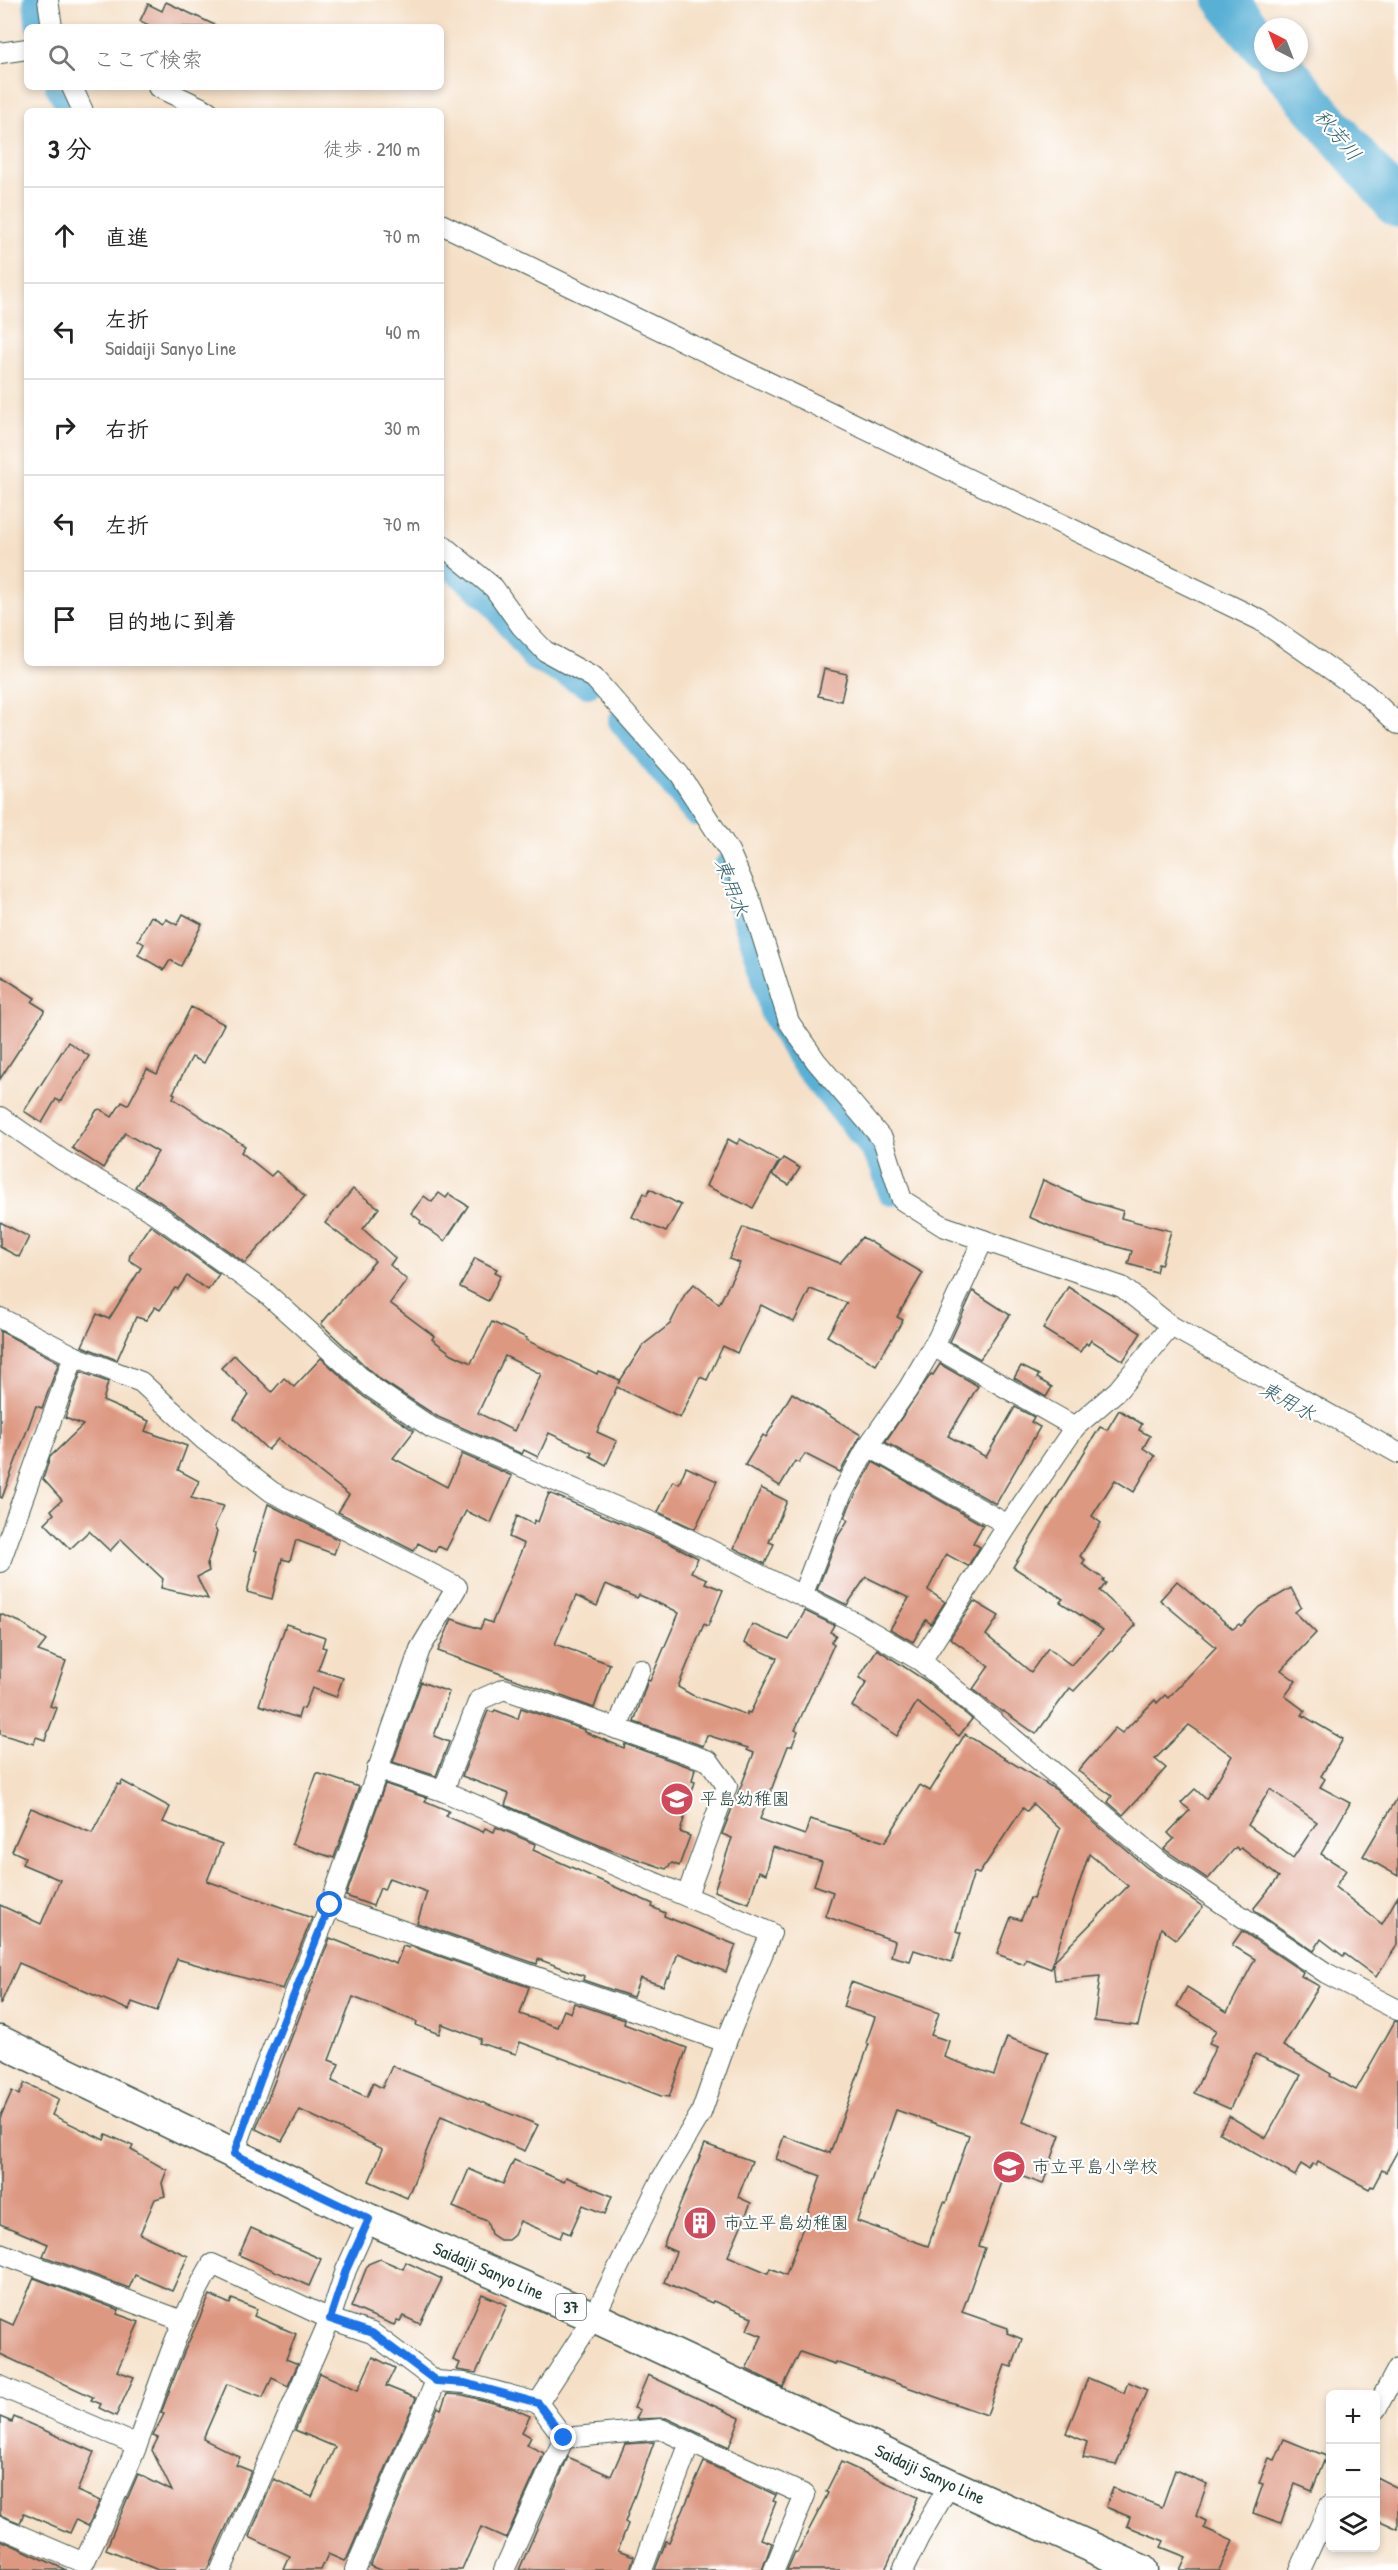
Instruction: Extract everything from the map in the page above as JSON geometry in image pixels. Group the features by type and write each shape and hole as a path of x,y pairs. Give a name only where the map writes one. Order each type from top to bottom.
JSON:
{"main road":[{"name":"Saidaiji Sanyo Line","path":"0,2041 369,2219 594,2317 950,2484 1142,2570"}],"street":[{"path":"48,0 52,24"},
{"path":"0,52 24,49"},
{"path":"73,90 82,108"},
{"path":"164,90 202,108"},
{"path":"444,225 1260,620 1366,694 1398,724"},
{"path":"444,546 494,588 521,626 545,651 594,678 679,774 729,851 752,903 789,1022 816,1060 883,1140 902,1200 943,1226 1122,1287 1171,1326 1398,1453"},
{"path":"0,1117 62,1160 153,1212 266,1293 371,1387 432,1428 672,1531 802,1596 921,1661 1159,1861 1326,1973 1398,2010"},
{"path":"802,1596 840,1497 868,1446 908,1389 933,1346 983,1240"},
{"path":"0,1318 74,1356 141,1382 203,1439 272,1492 457,1587 420,1649 330,1905 264,2070 234,2154"},
{"path":"921,1661 1008,1525 1075,1427 1118,1390 1171,1326"},
{"path":"933,1346 1075,1427"},
{"path":"0,1562 74,1356"},
{"path":"868,1446 1008,1525"},
{"path":"617,1729 640,1669"},
{"path":"443,1791 479,1700 504,1689 710,1761 727,1786 687,1895"},
{"path":"377,1769 443,1791 771,1933 726,2042 700,2113 661,2180 594,2317 538,2403"},
{"path":"330,1905 726,2042"},
{"path":"220,2570 330,2319 346,2270 369,2219"},
{"path":"0,2253 183,2321"},
{"path":"0,2527 84,2564 137,2445 194,2294 212,2264 330,2319 372,2333 436,2381 465,2383 538,2403 564,2438"},
{"path":"1380,2402 1398,2368"},
{"path":"355,2570 436,2381"},
{"path":"0,2386 137,2445"},
{"path":"564,2438 661,2428 806,2495 774,2570"},
{"path":"504,2570 564,2438"},
{"path":"642,2570 690,2442"},
{"path":"903,2570 950,2484"},
{"path":"1300,2570 1326,2514"}],"building":[{"path":"166,2 213,24 146,24 140,21 148,4 162,11"},
{"path":"824,669 847,674 841,701 818,696"},
{"path":"183,914 202,924 181,966 170,960 164,970 138,955 144,944 138,940 151,916 163,923 166,919 177,925"},
{"path":"0,975 35,998 32,1002 45,1010 0,1079"},
{"path":"191,1007 224,1024 204,1063 192,1057 173,1093 175,1094 173,1098 245,1146 241,1152 271,1176 276,1171 305,1196 245,1263 160,1202 135,1187 158,1152 125,1133 103,1168 72,1148 97,1110 100,1109 112,1117 122,1102 128,1105 147,1069 157,1074"},
{"path":"68,1042 89,1056 60,1102 56,1099 42,1123 24,1111"},
{"path":"728,1139 737,1144 740,1139 779,1161 753,1208 706,1186"},
{"path":"783,1158 800,1168 789,1185 772,1175"},
{"path":"1043,1180 1086,1200 1123,1211 1121,1218 1171,1231 1161,1265 1158,1264 1156,1272 1128,1264 1132,1251 1064,1232 1029,1217"},
{"path":"353,1189 379,1208 363,1229 395,1258 390,1265 407,1280 390,1303 434,1336 432,1339 452,1354 471,1363 492,1322 597,1374 598,1371 620,1380 618,1384 643,1345 670,1324 685,1294 694,1284 719,1304 740,1263 729,1259 743,1227 840,1263 862,1237 923,1273 897,1317 903,1320 876,1365 827,1336 847,1303 810,1289 794,1322 761,1305 737,1353 723,1346 707,1380 700,1377 680,1418 617,1387 597,1432 617,1441 606,1465 590,1456 592,1453 549,1433 538,1457 524,1450 522,1454 438,1417 378,1378 321,1324 375,1261 325,1223","holes":["505,1356 541,1374 514,1431 478,1413"]},
{"path":"650,1189 681,1205 666,1232 632,1217 644,1193 647,1195"},
{"path":"439,1193 446,1198 449,1194 468,1206 445,1241 420,1223 421,1221 411,1213 424,1196 432,1202"},
{"path":"0,1222 29,1237 19,1257 0,1247"},
{"path":"150,1225 219,1274 208,1290 187,1276 178,1289 175,1288 160,1310 155,1307 146,1320 136,1317 117,1360 82,1346 97,1314 109,1319 141,1268 129,1260 130,1255"},
{"path":"475,1258 497,1269 495,1272 501,1275 488,1301 460,1287"},
{"path":"1068,1287 1141,1333 1123,1361 1091,1340 1080,1352 1043,1329"},
{"path":"973,1291 1010,1315 980,1359 950,1342"},
{"path":"0,1331 59,1362 42,1408 36,1406 2,1498 0,1497"},
{"path":"234,1355 272,1392 284,1378 294,1387 321,1358 364,1397 414,1431 393,1458 447,1487 462,1454 512,1476 491,1523 466,1511 446,1550 438,1546 435,1552 418,1543 414,1551 338,1512 349,1495 278,1439 268,1450 234,1418 249,1395 221,1368"},
{"path":"940,1364 978,1386 948,1436 986,1457 1015,1407 1034,1417 1031,1422 1040,1427 996,1504 885,1442"},
{"path":"1021,1366 1039,1375 1037,1378 1052,1387 1046,1397 1014,1378"},
{"path":"81,1372 108,1382 103,1401 149,1421 145,1431 187,1446 178,1470 199,1481 191,1498 224,1506 214,1527 217,1532 207,1564 209,1571 197,1577 208,1599 161,1588 163,1579 121,1539 110,1551 89,1531 70,1549 45,1523 54,1514 51,1510 62,1500 43,1479 50,1457 83,1425 65,1418"},
{"path":"792,1393 861,1435 840,1472 805,1454 799,1463 795,1461 780,1486 745,1465 763,1435 766,1437"},
{"path":"1119,1410 1142,1424 1139,1430 1150,1436 1143,1448 1155,1456 1134,1492 1115,1480 1092,1516 1101,1523 1080,1556 1085,1560 1082,1564 1104,1579 1106,1583 1100,1591 1136,1625 1074,1691 1070,1688 1036,1734 1002,1712 973,1689 989,1666 950,1638 974,1601 999,1616 986,1635 1031,1672 1048,1648 1071,1665 1103,1630 1060,1602 1063,1599 1013,1567 1100,1427 1107,1430"},
{"path":"873,1462 983,1525 973,1543 980,1547 968,1566 946,1554 928,1590 945,1602 931,1624 926,1620 913,1642 890,1629 909,1598 866,1577 847,1605 817,1590 838,1536 848,1520 845,1518 849,1507"},
{"path":"686,1467 717,1481 695,1529 658,1512 673,1481 679,1484"},
{"path":"761,1488 787,1501 769,1542 774,1544 765,1564 734,1548"},
{"path":"549,1493 667,1542 698,1558 691,1572 707,1579 705,1583 723,1590 708,1626 704,1624 678,1687 692,1695 747,1715 777,1658 744,1643 752,1624 789,1640 805,1611 834,1625 830,1632 836,1635 831,1642 834,1644 795,1730 798,1731 792,1746 788,1746 760,1819 805,1835 810,1819 885,1842 920,1785 930,1791 965,1734 1055,1789 1146,1867 1203,1907 1176,1939 1161,1928 1138,2026 1094,2021 1100,1976 1055,1980 1053,1963 1051,1969 1026,1959 1024,1964 997,1954 1011,1917 1021,1920 1030,1898 1033,1899 1060,1829 1033,1804 1027,1811 1023,1808 979,1874 974,1872 956,1931 961,1933 952,1962 914,1950 910,1961 891,1956 895,1941 825,1916 833,1892 814,1885 822,1862 773,1847 766,1874 759,1871 749,1903 714,1891 732,1838 722,1834 754,1753 747,1750 748,1748 707,1735 703,1746 634,1722 648,1680 650,1681 679,1613 674,1610 639,1595 637,1598 606,1584 597,1606 576,1596 555,1644 610,1664 594,1708 438,1651 452,1619 480,1629 484,1620 492,1623 524,1544 509,1537 517,1516 533,1524 535,1520 538,1522","holes":["1089,1854 1128,1886 1053,1962"]},
{"path":"268,1504 339,1540 334,1554 296,1540 290,1561 282,1559 272,1599 247,1592 257,1551 254,1550"},
{"path":"1177,1581 1233,1629 1239,1624 1241,1626 1259,1607 1291,1588 1301,1607 1295,1612 1316,1633 1281,1670 1296,1681 1285,1696 1305,1711 1302,1715 1343,1739 1321,1776 1325,1779 1320,1787 1350,1803 1321,1854 1346,1870 1335,1887 1382,1924 1398,1896 1398,1944 1376,1977 1321,1939 1314,1951 1255,1911 1254,1908 1279,1877 1241,1848 1239,1850 1236,1847 1208,1879 1164,1849 1174,1839 1168,1833 1190,1810 1181,1803 1195,1789 1206,1799 1232,1756 1205,1736 1189,1725 1155,1759 1166,1768 1123,1815 1108,1802 1112,1796 1078,1771 1115,1728 1122,1733 1155,1700 1157,1703 1165,1695 1168,1698 1216,1647 1160,1600","holes":["1270,1789 1317,1822 1293,1858 1248,1825"]},
{"path":"0,1614 20,1622 46,1641 38,1651 66,1661 50,1706 57,1708 45,1740 36,1737 34,1744 0,1734"},
{"path":"286,1624 325,1637 322,1647 326,1648 318,1670 343,1678 336,1697 312,1688 298,1718 259,1705"},
{"path":"877,1649 926,1681 972,1719 959,1736 917,1702 897,1736 852,1706 867,1682 859,1678"},
{"path":"421,1682 449,1692 434,1736 449,1742 436,1776 393,1762"},
{"path":"521,1708 585,1730 585,1732 624,1748 625,1744 695,1769 692,1781 695,1782 680,1832 690,1836 679,1866 672,1863 666,1869 608,1849 505,1805 509,1794 462,1776 488,1711 494,1712 495,1710 518,1719"},
{"path":"317,1773 359,1787 334,1858 292,1844"},
{"path":"122,1781 170,1807 163,1822 222,1844 207,1881 312,1918 283,1989 177,1959 157,2011 132,2002 129,2010 19,1963 0,2005 0,1905 41,1924 60,1880 22,1864 25,1857 12,1851 31,1808 92,1833 118,1784 120,1785"},
{"path":"385,1784 427,1798 425,1801 449,1811 446,1816 483,1832 485,1828 494,1832 496,1827 535,1844 533,1850 653,1904 652,1907 665,1913 664,1916 736,1945 726,1972 678,1953 669,1978 667,1977 663,1986 640,1978 633,1997 583,1980 584,1976 538,1959 537,1964 417,1923 427,1892 389,1878 384,1890 380,1888 373,1906 346,1896"},
{"path":"1398,1797 1398,1876 1363,1856"},
{"path":"1242,1931 1303,1972 1301,1976 1319,1986 1283,2046 1331,2074 1330,2076 1356,2090 1395,2021 1398,2022 1398,2150 1386,2172 1382,2170 1373,2187 1369,2189 1318,2162 1316,2166 1313,2164 1309,2169 1301,2164 1295,2176 1219,2133 1229,2116 1266,2138 1301,2075 1255,2054 1230,2109 1194,2093 1216,2046 1209,2043 1216,2030 1177,2006 1187,1987 1227,2012 1255,1959 1232,1945"},
{"path":"330,1938 396,1964 403,1946 409,1948 410,1946 529,1987 520,2014 557,2027 564,2010 571,2013 574,2003 625,2020 624,2024 687,2048 669,2097 661,2096 520,2042 516,2054 479,2043 481,2039 442,2024 439,2034 416,2025 417,2022 353,1997 329,2060 339,2064 332,2081 367,2097 373,2083 382,2088 392,2066 538,2125 525,2151 441,2116 407,2198 369,2181 383,2149 300,2110 282,2141 266,2134 256,2129"},
{"path":"851,1982 939,2013 931,2035 949,2041 944,2057 994,2075 1007,2037 1048,2052 1023,2122 1060,2135 1043,2184 1006,2171 979,2246 985,2248 962,2312 1008,2328 1007,2333 1022,2339 1012,2367 1005,2365 987,2415 836,2362 835,2364 800,2352 783,2387 746,2369 762,2336 747,2330 752,2317 664,2282 676,2252 663,2246 705,2144 752,2161 738,2197 751,2203 728,2256 768,2273 770,2268 786,2275 821,2176 776,2159 784,2136 830,2153 869,2044 866,2043 875,2017 843,2007","holes":["896,2110 969,2135 946,2203 944,2202 928,2246 857,2221"]},
{"path":"25,2083 59,2099 52,2115 104,2140 106,2134 133,2146 131,2150 167,2170 162,2183 165,2196 155,2199 140,2234 188,2256 172,2291 135,2275 129,2288 43,2256 48,2244 0,2224 0,2118 12,2091 19,2095"},
{"path":"514,2160 564,2182 566,2177 612,2196 605,2214 583,2205 570,2234 563,2231 560,2238 520,2221 514,2235 508,2240 500,2240 491,2234 487,2221 453,2207 469,2169 503,2184"},
{"path":"251,2228 321,2259 309,2286 239,2255"},
{"path":"380,2259 403,2269 406,2262 442,2279 420,2324 403,2316 394,2325 351,2307 368,2264"},
{"path":"34,2278 119,2310 117,2314 139,2322 117,2371 134,2377 116,2416 99,2408 101,2404 91,2400 93,2397 0,2354 0,2319 13,2325"},
{"path":"482,2294 507,2305 476,2373 457,2370 460,2363 453,2360"},
{"path":"210,2295 230,2304 232,2299 257,2309 254,2316 296,2334 286,2359 298,2364 288,2386 272,2378 263,2397 227,2384 203,2439 240,2457 236,2465 251,2471 207,2570 158,2570 106,2549 138,2474 172,2491 152,2450 158,2438 153,2436 164,2414 161,2413 184,2352"},
{"path":"373,2357 395,2368 386,2386 416,2398 348,2556 344,2561 328,2554 321,2570 284,2570 290,2556 249,2537 274,2479 312,2497 335,2447 295,2430 320,2373 358,2390"},
{"path":"648,2375 740,2418 729,2447 666,2418 636,2419 640,2410 634,2408"},
{"path":"1088,2378 1124,2393 1128,2382 1147,2390 1116,2465 1083,2458 1087,2442 1066,2433"},
{"path":"447,2394 463,2395 512,2408 530,2416 522,2432 531,2437 527,2445 544,2453 506,2538 481,2527 462,2570 380,2570 370,2566 438,2407 441,2409"},
{"path":"0,2417 12,2422 14,2417 94,2452 77,2491 100,2501 88,2526 76,2520 70,2533 24,2513 20,2523 0,2515"},
{"path":"1284,2439 1326,2456 1312,2491 1295,2484 1281,2523 1253,2513 1263,2484 1259,2483 1269,2458 1275,2460"},
{"path":"654,2442 625,2522 628,2524 618,2550 634,2556 630,2570 519,2570 568,2457 611,2476 625,2444"},
{"path":"704,2462 776,2495 773,2501 776,2502 761,2539 772,2543 762,2570 655,2570 666,2541 669,2542"},
{"path":"841,2462 918,2497 885,2570 787,2570 828,2493 826,2492"},
{"path":"1175,2470 1207,2484 1196,2516 1206,2521 1204,2528 1233,2541 1219,2570 1180,2570 1186,2557 1161,2547 1164,2541 1127,2526 1130,2517 1106,2507 1113,2488 1162,2507"},
{"path":"1380,2479 1398,2488 1398,2529 1380,2521"},
{"path":"0,2540 10,2544 66,2570 0,2570"}],"waterway":[{"name":"東用水","path":"36,0 38,24"},
{"name":"秋芳川","path":"1226,0 1254,34"},
{"name":"秋芳川","path":"1286,72 1398,206"},
{"name":"東用水","path":"60,90 70,108"},
{"name":"東用水","path":"444,561 491,600 534,658 588,685"},
{"name":"東用水","path":"621,721 696,814"},
{"name":"東用水","path":"727,866 762,968 772,1011 801,1061 869,1144 882,1165 891,1193"}],"place":[{"name":"平島幼稚園","path":"677,1799"},
{"name":"市立平島小学校","path":"1009,2167"},
{"name":"市立平島幼稚園","path":"700,2223"}],"route":[{"path":"330,1905 264,2070 234,2154 369,2219 346,2270 330,2319 372,2333 436,2381 465,2383 538,2403 564,2438"}]}
